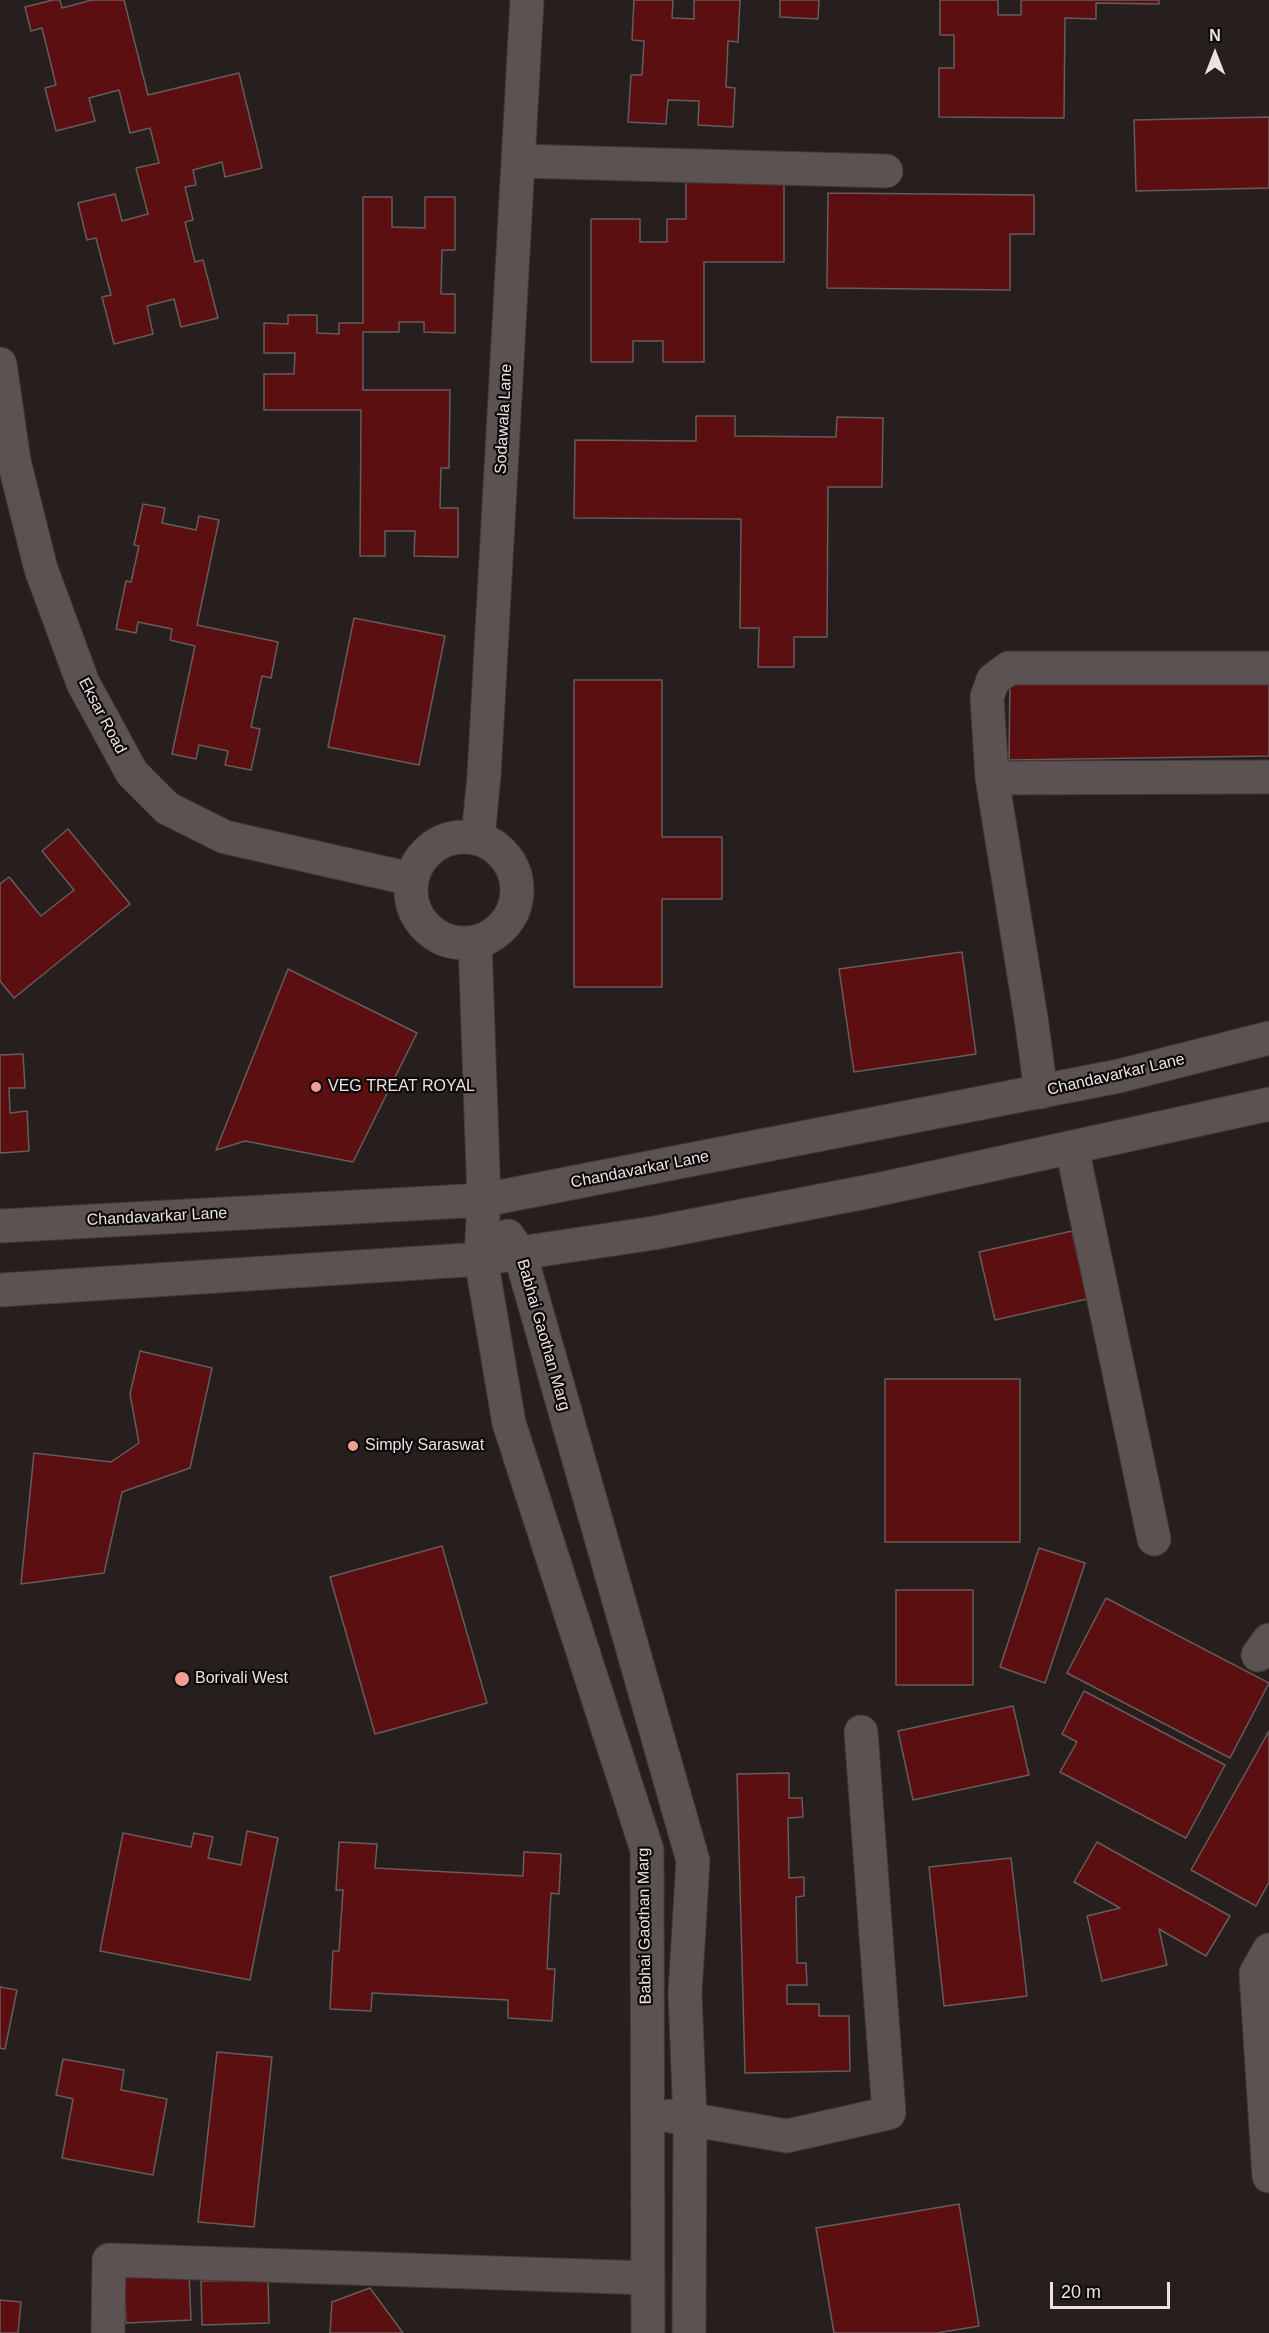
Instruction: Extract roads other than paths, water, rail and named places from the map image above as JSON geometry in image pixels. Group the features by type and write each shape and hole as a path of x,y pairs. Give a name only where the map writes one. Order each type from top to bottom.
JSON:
{"street":[{"name":"Sodawala Lane","path":"478,837 484,776 527,0"},
{"path":"518,161 886,171"},
{"name":"Eksar Road","path":"0,364 14,461 41,569 83,683 132,773 167,808 225,837 411,879"},
{"path":"1041,1092 992,778 987,697 993,680 1009,668 1269,668"},
{"path":"992,778 1269,777"},
{"path":"461,836 478,837 494,845 508,857 516,873 518,891 515,908 506,924 492,936 476,942 458,943 441,938 427,928 416,914 411,897 411,879 417,863 429,849 444,840 461,836"},
{"path":"476,942 484,1200"},
{"name":"Chandavarkar Lane","path":"0,1226 484,1200 1119,1076 1269,1038"},
{"path":"0,1290 481,1259 701,1224 876,1190 1269,1104"},
{"path":"1072,1148 1154,1539"},
{"name":"Babhai Gaothan Marg","path":"484,1200 520,1253 693,1861 685,1993 690,2120 689,2333"},
{"name":"Babhai Gaothan Marg","path":"484,1200 481,1259 509,1423 647,1851 648,2333"},
{"path":"648,2113 787,2136 889,2113 861,1732"},
{"path":"1269,1950 1256,1972 1269,2176"},
{"path":"108,2333 109,2260 648,2278"}],"place":[{"name":"VEG TREAT ROYAL","path":"316,1087"},
{"name":"Simply Saraswat","path":"353,1446"},
{"name":"Borivali West","path":"182,1679"}]}
